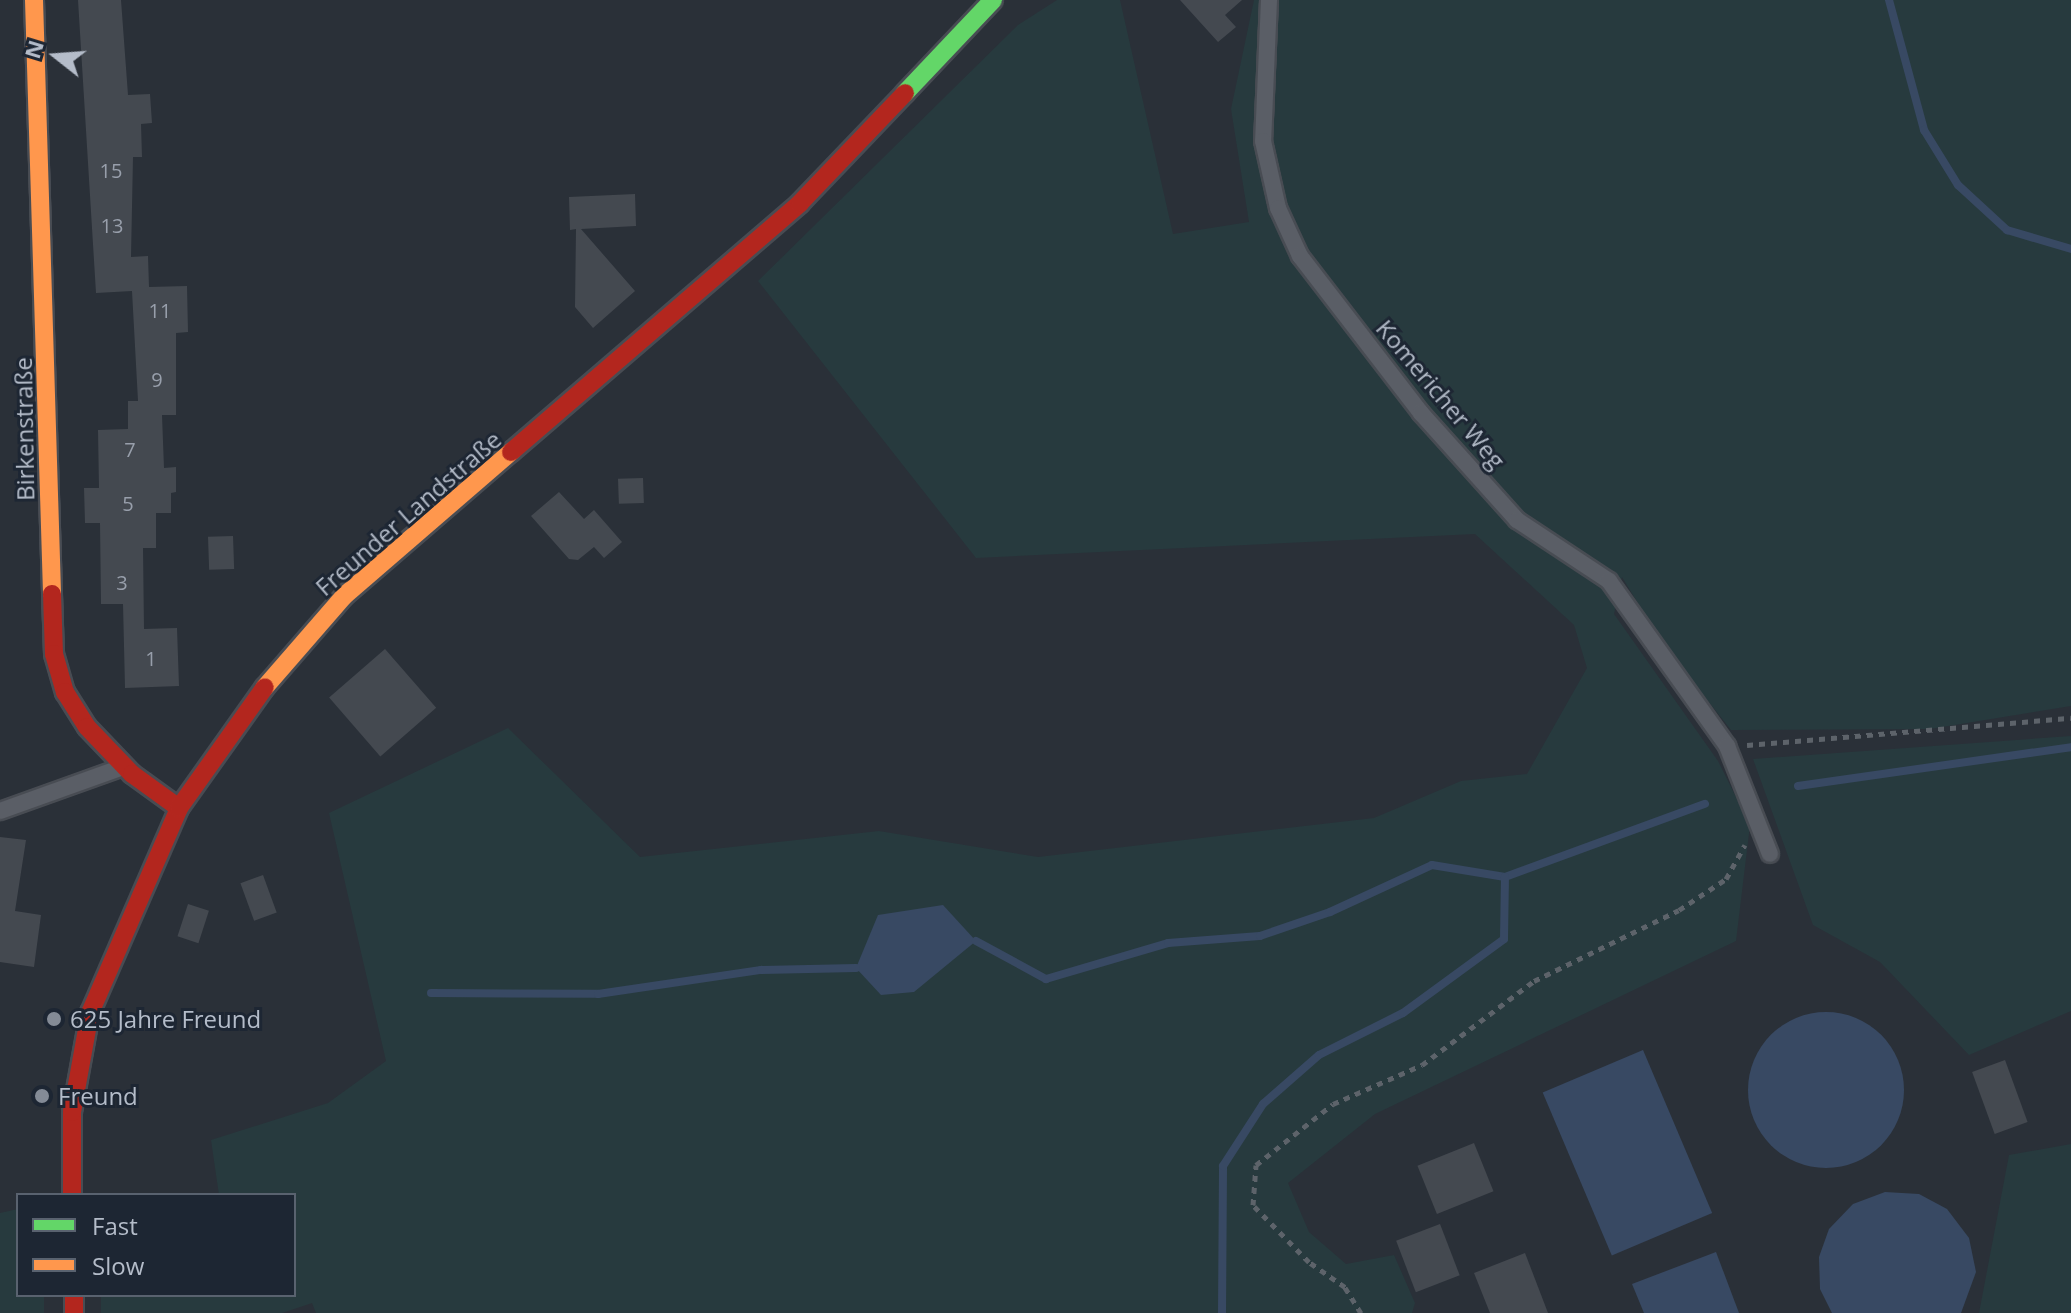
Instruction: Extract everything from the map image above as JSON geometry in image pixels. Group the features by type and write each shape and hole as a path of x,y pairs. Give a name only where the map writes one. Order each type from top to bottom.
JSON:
{"main road":[{"name":"Birkenstraße","path":"34,0 54,654 65,692 124,766 179,808"},
{"name":"Freunder Landstraße","path":"72,1193 72,1112 90,1013 179,808 261,691 344,596 800,203 993,0"}],"lane":[{"name":"Komericher Weg","path":"1269,0 1263,141 1278,208 1300,256 1421,413 1517,520 1609,581 1727,746 1770,854"},
{"path":"0,811 124,766"}],"path":[{"path":"1727,746 2071,718"},
{"path":"1361,1313 1345,1287 1309,1262 1253,1205 1256,1165 1333,1104 1422,1065 1534,981 1679,910 1726,879 1756,820"}],"green space":[{"path":"1057,0 1120,0 1173,234 1249,222 1231,109 1254,0 2071,0 2071,706 1930,729 1731,730 1662,643 1622,577 1614,614 1718,761 1750,825 1736,941 1375,1114 1288,1183 1309,1232 1346,1264 1394,1255 1415,1303 1412,1313 316,1313 312,1303 282,1313 101,1313 101,1297 296,1297 296,1193 219,1193 211,1140 328,1103 386,1061 329,813 508,728 640,857 879,831 1038,857 1374,818 1461,781 1527,774 1587,668 1574,625 1475,534 976,558 758,281 1018,25"},
{"path":"2071,736 2071,1011 1969,1055 1880,962 1813,925 1753,759"},
{"path":"2071,1144 2071,1313 1979,1313 2009,1155"},
{"path":"16,1209 16,1297 44,1297 44,1313 0,1313 0,1213"}],"water":[{"path":"943,905 976,941 914,992 881,995 856,968 878,915"},
{"path":"1826,1012 1856,1018 1881,1035 1898,1060 1904,1090 1898,1120 1881,1145 1856,1162 1826,1168 1796,1162 1771,1145 1754,1120 1748,1090 1754,1060 1771,1035 1796,1018"},
{"path":"1643,1050 1712,1213 1612,1256 1543,1093"},
{"path":"1885,1192 1919,1194 1947,1209 1969,1238 1976,1272 1961,1313 1832,1313 1820,1289 1819,1257 1829,1229 1853,1204"},
{"path":"1716,1252 1739,1313 1644,1313 1632,1284"}],"building":[{"path":"78,0 121,0 128,95 150,94 152,123 141,124 142,157 133,157 131,257 148,256 149,287 187,286 188,332 176,333 176,415 162,415 164,468 176,467 176,492 171,493 171,513 156,513 156,548 143,548 144,629 177,628 179,686 125,688 123,604 101,604 100,523 85,523 84,488 99,488 98,430 128,429 128,401 138,401 132,291 96,293"},
{"path":"1180,0 1242,0 1225,15 1236,27 1218,42"},
{"path":"635,194 636,226 581,229 635,291 593,328 575,307 576,229 570,230 569,197"},
{"path":"643,478 644,503 619,504 618,479"},
{"path":"559,492 584,519 594,510 622,542 604,558 594,547 578,560 569,559 531,516"},
{"path":"233,536 234,569 209,570 208,537"},
{"path":"385,649 436,708 380,756 329,698"},
{"path":"0,837 26,840 15,911 41,915 34,967 0,962"},
{"path":"263,875 277,913 254,921 240,883"},
{"path":"188,904 209,911 198,943 177,936"},
{"path":"2005,1060 2028,1122 1995,1134 1972,1072"},
{"path":"1474,1143 1493,1191 1437,1214 1417,1166"},
{"path":"1440,1224 1460,1275 1416,1292 1396,1241"},
{"path":"1525,1253 1548,1313 1490,1313 1474,1273"}],"waterway":[{"path":"1889,0 1924,130 1958,185 2007,230 2071,249"},
{"path":"1798,786 2071,747"},
{"path":"976,941 1046,979 1168,943 1260,936 1330,912 1432,865 1505,877 1705,804"},
{"path":"1222,1313 1223,1166 1263,1104 1319,1055 1403,1013 1504,939 1505,877"},
{"path":"431,993 598,994 761,970 856,968"}],"traffic: fast":[{"path":"905,93 993,0"}],"traffic: slow":[{"path":"34,0 52,594"},
{"path":"265,687 344,596 511,452"}],"traffic: jam":[{"path":"511,452 800,203 905,93"},
{"path":"52,594 54,654 65,692 87,727 132,774 179,808"},
{"path":"72,1193 72,1112 90,1013 179,808 265,687"},
{"path":"74,1297 74,1313"}],"place":[{"name":"625 Jahre Freund","path":"54,1019"},
{"name":"Freund","path":"42,1096"}]}
